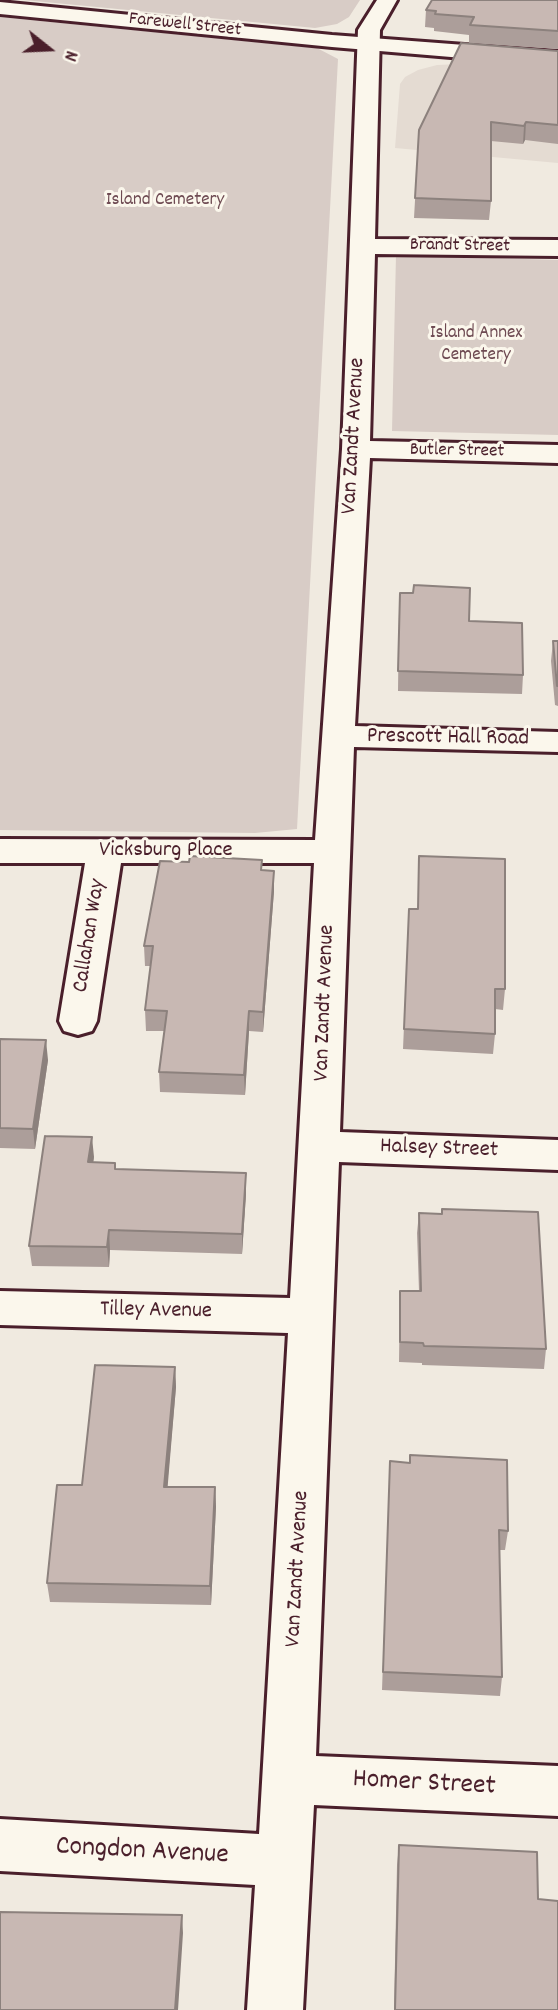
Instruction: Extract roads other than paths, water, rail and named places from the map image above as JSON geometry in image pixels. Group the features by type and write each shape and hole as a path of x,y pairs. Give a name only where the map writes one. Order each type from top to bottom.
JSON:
{"street":[{"name":"Van Zandt Avenue","path":"275,2010 312,1316 338,736 356,449 369,30 387,0"},
{"name":"Farewell Street","path":"0,8 370,44 558,59"},
{"name":"Brandt Street","path":"362,246 558,248"},
{"name":"Butler Street","path":"356,449 558,454"},
{"name":"Prescott Hall Road","path":"338,736 558,742"},
{"name":"Vicksburg Place","path":"0,851 332,852"},
{"name":"Callahan Way","path":"78,1021 105,852"},
{"name":"Halsey Street","path":"320,1146 558,1155"},
{"name":"Tilley Avenue","path":"0,1308 312,1316"},
{"name":"Homer Street","path":"289,1779 558,1791"},
{"name":"Congdon Avenue","path":"0,1845 283,1861"}],"park label":[{"name":"Island Cemetery","path":"165,201"},
{"name":"Island Annex Cemetery","path":"476,345"}]}
